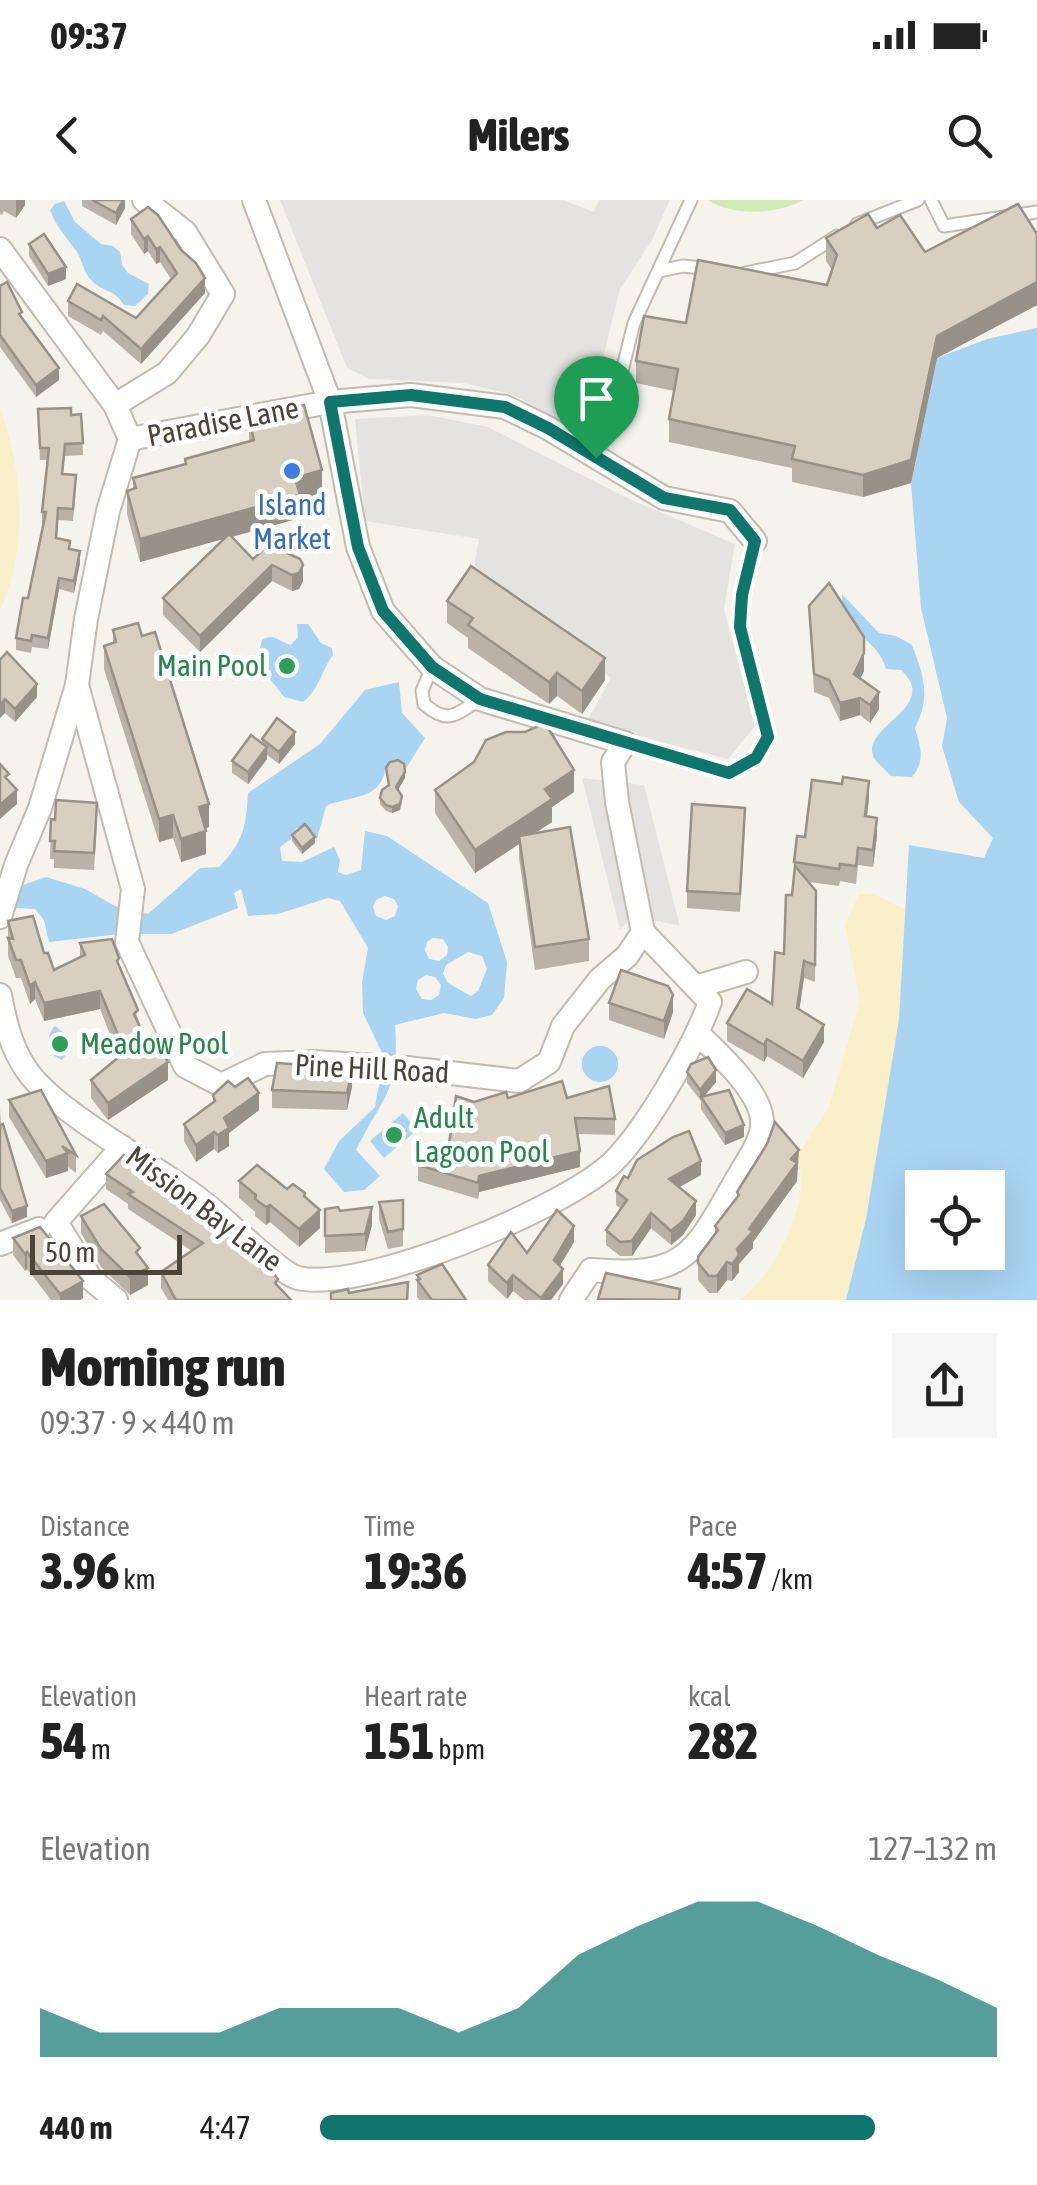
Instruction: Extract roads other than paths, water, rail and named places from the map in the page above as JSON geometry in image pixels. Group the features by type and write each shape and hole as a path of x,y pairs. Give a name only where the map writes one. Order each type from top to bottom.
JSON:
{"street":[{"path":"115,404 167,373 198,336 223,294 185,232 144,200"},
{"path":"254,200 330,402 358,547 383,611 432,667 480,699 624,744 613,762 617,802 643,932 696,987 746,972"},
{"path":"0,249 115,404 130,439 108,511 77,685 40,808 8,862 0,915"},
{"name":"Paradise Lane","path":"130,439 330,402 411,395 505,407 664,498 730,510 755,541"},
{"name":"Pine Hill Road","path":"77,685 133,889 126,942 184,1066 222,1085 265,1064 361,1064 519,1081 549,1062 563,1026 600,979 627,956 643,932"},
{"name":"Mission Bay Lane","path":"0,995 7,1032 25,1069 48,1093 203,1201 293,1277 322,1282 472,1240 538,1211 611,1164 638,1132 698,1034 710,1002 696,987"},
{"path":"571,1300 590,1270 650,1270 678,1261 699,1244 756,1146 762,1120 752,1095 732,1067 698,1034"},
{"path":"0,1244 56,1222 122,1146"},
{"path":"56,1222 90,1278 116,1300"}],"lane":[{"path":"596,458 634,323 691,200"},
{"path":"659,271 682,266 750,274 794,263 851,226 918,200"},
{"path":"931,200 944,226 1037,212"},
{"path":"624,744 729,773 756,758 768,737 740,627 742,595 755,541"},
{"path":"432,667 422,691 424,704 437,716 454,716 480,699"}],"water":[{"path":"64,201 75,222 101,244 113,246 120,252 128,273 149,284 148,294 135,306 124,305 89,278 50,210"},
{"path":"1037,328 1037,1300 846,1300 866,1219 899,1019 909,845 984,858 993,838 959,802 942,746 947,718 921,608 911,483 937,358 987,339"},
{"path":"842,594 879,633 912,645 924,696 915,728 920,759 912,777 891,776 874,758 872,747 877,736 906,706 912,695 911,683 901,670 886,669 876,650 848,618"},
{"name":"Main Pool","path":"297,624 308,624 321,643 332,648 333,655 313,692 303,702 284,697 270,679 252,678 248,662 257,659 266,638 291,645 298,637"},
{"path":"399,682 402,713 425,738 405,770 395,761 385,769 383,779 371,792 326,806 317,839 307,829 296,828 291,839 280,847 282,861 302,862 334,847 340,860 338,872 346,875 361,870 365,831 387,836 488,903 507,962 504,998 492,1015 476,1019 444,1013 395,1025 395,1065 388,1092 356,1150 380,1176 364,1190 344,1192 324,1169 339,1141 375,1107 384,1057 363,1013 362,982 368,948 340,901 328,898 278,914 248,916 241,889 234,893 238,908 171,934 120,934 49,942 44,920 35,909 0,907 0,893 46,877 85,889 115,906 148,914 200,868 219,867 242,834 248,793 320,744 365,690","holes":["385,896 394,899 398,906 395,916 386,920 376,916 376,900","443,939 447,955 439,961 429,959 427,942","468,952 482,956 487,969 478,991 471,996 448,983 443,974 446,965","426,975 435,977 441,985 439,995 431,1000 422,999 416,989 418,980"]},
{"name":"Meadow Pool","path":"55,1026 68,1036 71,1048 62,1060 53,1055 49,1046 49,1035"},
{"path":"600,1046 612,1052 618,1064 612,1076 600,1082 588,1076 582,1064 588,1052"},
{"name":"Adult Lagoon Pool","path":"403,1113 417,1130 384,1158 370,1141"}],"place":[{"name":"Island Market","path":"292,471"},
{"name":"Main Pool","path":"287,666"},
{"name":"Meadow Pool","path":"60,1044"},
{"name":"Adult Lagoon Pool","path":"394,1135"}]}
